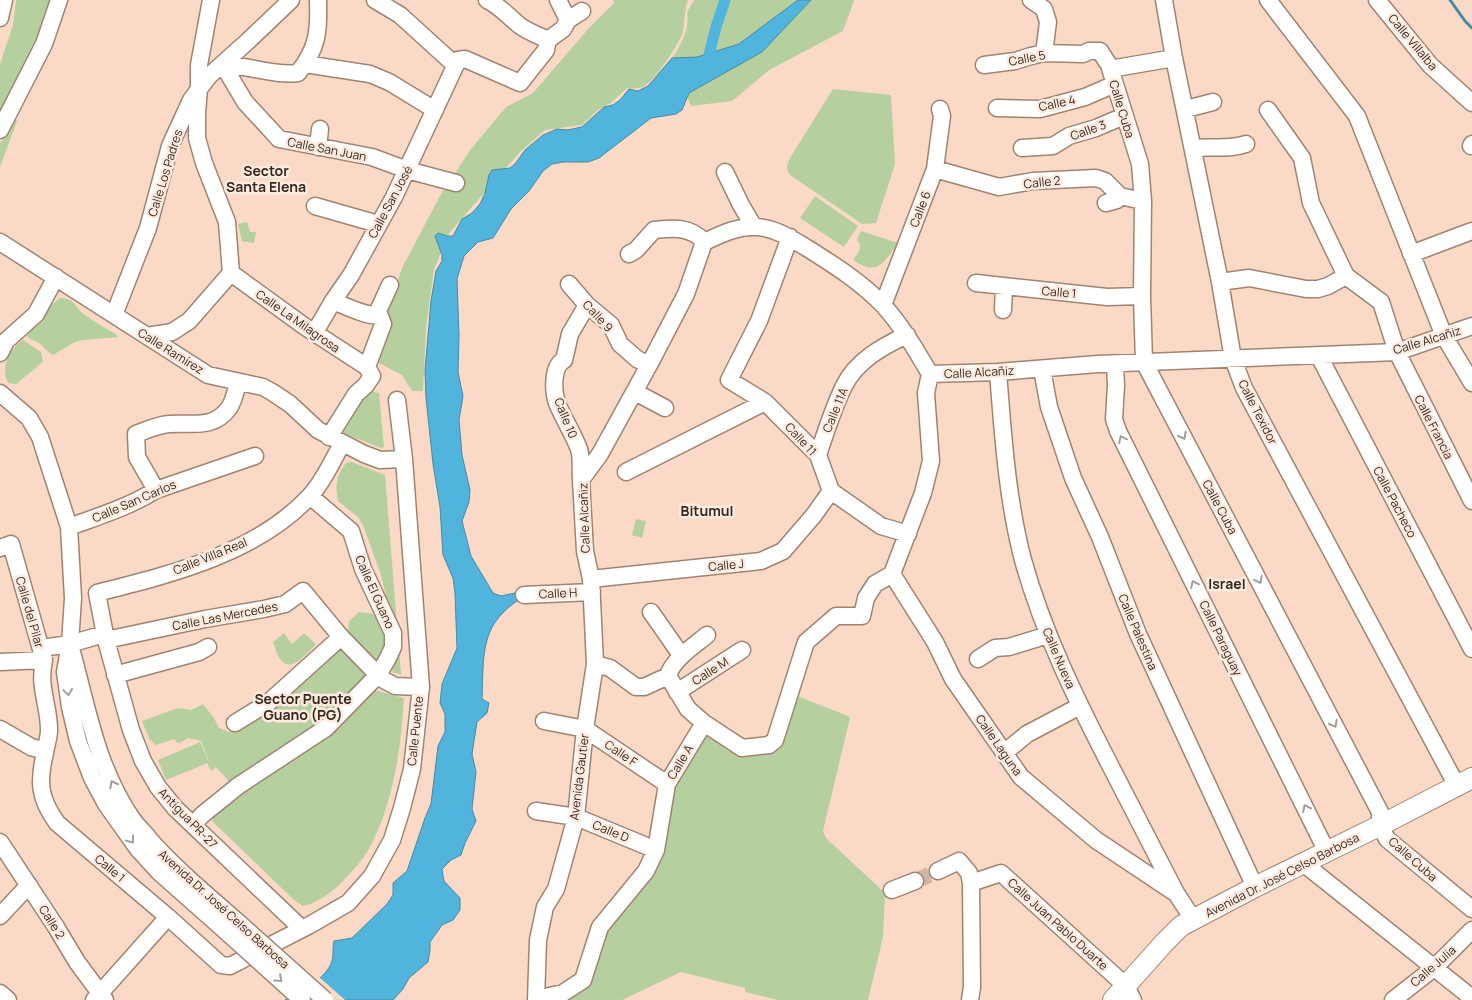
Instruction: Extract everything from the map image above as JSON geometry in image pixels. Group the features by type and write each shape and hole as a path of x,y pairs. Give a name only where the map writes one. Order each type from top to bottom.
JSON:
{"main road":[{"name":"Avenida Dr. José Celso Barbosa","path":"1124,995 1164,942 1181,926 1464,782"}],"street":[{"path":"0,18 4,0"},
{"path":"0,130 44,44 59,0"},
{"path":"44,44 58,34 71,0"},
{"name":"Calle Los Padres","path":"114,315 148,228 170,146 191,100 199,89 200,65 211,0"},
{"path":"147,336 172,332 190,321 231,273 227,222 197,138 199,89 209,76 291,0"},
{"path":"223,65 239,65 286,74 298,73 313,52 318,38 318,0"},
{"path":"376,0 400,15 455,65 458,60 466,59 520,83 546,50 548,40 563,30 575,16 558,0"},
{"path":"487,0 505,12 518,25 548,40"},
{"path":"1031,0 1044,10 1048,22 1044,53"},
{"name":"Calle Texidor","path":"1164,0 1220,282 1233,359 1244,388 1464,782"},
{"path":"1268,0 1357,116 1444,336 1472,383"},
{"name":"Calle Villalba","path":"1377,0 1430,65 1472,102"},
{"name":"Calle 5","path":"984,66 1016,62 1044,53 1084,54 1100,51"},
{"name":"Calle Cuba","path":"1100,51 1113,77 1140,164 1143,200 1142,296 1144,362 1380,812 1380,826 1387,839 1472,909"},
{"name":"Calle 4","path":"997,108 1040,109 1085,97 1113,77 1174,58"},
{"path":"305,64 370,74 389,82 435,110"},
{"name":"Calle San Juan","path":"223,65 245,102 279,139 372,157 407,170 456,184"},
{"name":"Calle San José","path":"315,332 351,275 392,202 455,65"},
{"path":"1186,109 1213,102"},
{"name":"Calle 6","path":"882,305 936,170 942,116 940,109"},
{"path":"1220,282 1249,278 1306,289 1318,289 1346,276 1311,203 1302,158 1268,110"},
{"name":"Calle 3","path":"1022,148 1053,146 1069,136 1096,128 1124,116"},
{"path":"179,126 197,127"},
{"path":"318,147 320,130"},
{"path":"1193,148 1208,146 1235,148 1246,144"},
{"name":"Calle 2","path":"936,170 1000,187 1033,181 1096,178 1105,181 1113,199 1143,200"},
{"path":"725,172 754,227"},
{"path":"315,206 378,224"},
{"name":"Calle Alcañiz","path":"591,585 585,551 581,480 600,454 635,392 686,294 704,242 727,232 754,227 768,229 790,237 850,276 882,305 907,335 930,374 998,372 1144,362 1396,352 1472,326"},
{"path":"628,254 636,250 654,230 672,228 692,231 704,242"},
{"path":"1410,254 1472,231"},
{"name":"Calle 11","path":"790,237 759,321 729,380 765,402 818,455 831,491"},
{"name":"Calle Ramírez","path":"0,242 208,375 262,387 272,392 290,404 318,430 364,454 380,460 404,459"},
{"name":"Calle La Milagrosa","path":"231,273 367,367"},
{"name":"Calle Francia","path":"1346,276 1381,302 1396,352 1472,501"},
{"path":"0,352 6,341 36,314 56,277"},
{"name":"Calle 1","path":"976,283 1107,297 1142,296"},
{"name":"Calle 9","path":"570,284 588,305 611,325 620,344 637,359 649,365"},
{"path":"367,367 383,324 378,311 390,285"},
{"path":"1003,310 1004,287"},
{"path":"333,301 360,312 379,316"},
{"name":"Calle 10","path":"581,480 580,451 557,402 555,383 557,369 564,360 570,334 588,305"},
{"name":"Calle 11A","path":"818,455 845,384 861,364 883,346 907,335"},
{"name":"Calle Pacheco","path":"1319,356 1472,649"},
{"name":"Calle Paraguay","path":"1115,364 1114,419 1118,431 1327,852"},
{"name":"Calle Villa Real","path":"97,593 149,580 235,548 272,527 310,496 320,483 335,440 356,394 372,376 367,367"},
{"name":"Calle Palestina","path":"1042,369 1048,406 1073,478 1100,537 1138,634 1255,887"},
{"name":"Calle Nueva","path":"998,372 1006,464 1015,522 1031,587 1048,635 1080,706 1176,893 1193,919"},
{"path":"707,635 681,655 676,664 669,670 668,676 677,692 688,709 704,723 742,748 769,745 774,740 806,642 836,616 862,616 866,598 875,584 892,574 923,493 931,461 926,393 930,374"},
{"path":"156,490 137,457 136,434 155,426 209,423 218,419 230,407 238,382"},
{"path":"635,392 665,408"},
{"name":"Avenida Dr. José Celso Barbosa","path":"0,394 29,418 40,438 69,526 73,598 70,644 65,672 70,707 78,741 92,778 106,804 138,849 160,872 325,1000"},
{"name":"Calle Puente","path":"220,965 230,966 348,903 372,876 392,840 412,769 420,687 404,459 397,400"},
{"path":"626,472 765,402"},
{"name":"Calle San Carlos","path":"69,526 114,511 156,490 255,456"},
{"path":"831,491 881,526 908,534"},
{"name":"Calle J","path":"591,585 761,561 783,552 831,491"},
{"name":"Calle El Guano","path":"193,825 202,815 238,786 326,728 378,675 392,647 393,632 362,568 351,531 310,496"},
{"name":"Calle del Pilar","path":"0,548 11,544 42,654 43,696 49,730 45,751"},
{"name":"Calle Laguna","path":"892,574 935,642 953,679 1021,777 1096,840 1176,893"},
{"name":"Calle H","path":"524,595 591,585"},
{"name":"Avenida Gautier","path":"536,999 538,940 545,907 556,890 576,817 585,729 595,664 591,585"},
{"name":"Calle Las Mercedes","path":"105,637 264,609 285,604 303,591 382,680 395,686 420,687"},
{"name":"Antigua PR-27","path":"97,593 105,637 115,676 143,761 158,787 175,808 301,928"},
{"path":"651,612 681,655"},
{"path":"978,659 995,648 1009,647 1048,635"},
{"path":"235,724 269,702 341,636"},
{"path":"0,662 42,654 70,644 105,637"},
{"path":"115,676 199,652 208,647"},
{"name":"Calle M","path":"677,692 742,650"},
{"path":"595,664 610,668 636,687 644,687 668,676"},
{"path":"1004,753 1027,734 1080,706"},
{"name":"Calle F","path":"544,721 585,729 667,784"},
{"name":"Calle A","path":"536,999 563,993 583,980 600,927 646,871 656,850 667,784 704,723"},
{"path":"0,729 31,747 45,751"},
{"name":"Calle 1","path":"45,751 40,775 40,788 49,813 57,823 168,917 220,965"},
{"name":"Calle D","path":"536,811 576,817 656,850"},
{"name":"Calle 2","path":"0,842 100,998"},
{"path":"938,871 959,861 969,873 971,883 972,987 970,1000"},
{"path":"1303,863 1472,998"},
{"name":"Calle Juan Pablo Duarte","path":"971,883 1001,873 1124,995"},
{"path":"892,890 915,881"},
{"path":"0,916 29,885"},
{"path":"100,998 168,917"},
{"name":"Avenida Dr. José Celso Barbosa","path":"234,929 302,1000"},
{"name":"Calle Julia","path":"1393,1000 1434,968 1472,930"},
{"path":"0,993 8,1000"}],"green space":[{"path":"16,0 50,0 30,57 0,114 0,64 13,25"},
{"path":"613,0 688,0 683,31 678,43 662,68 646,85 637,88 627,88 611,103 599,109 582,125 545,130 520,152 450,232 434,269 426,328 423,391 412,391 402,375 379,363 388,311 402,268 441,194 471,149 506,107 533,93 589,28 614,3"},
{"path":"694,0 854,0 843,31 769,70 732,101 691,106 672,58 684,36 688,18 687,12"},
{"path":"833,89 891,95 895,164 876,223 862,224 790,175 788,171 787,165 790,158"},
{"path":"14,118 17,121 0,167 0,144"},
{"path":"815,196 858,226 844,247 800,218"},
{"path":"247,222 250,232 256,232 254,243 242,241 238,224"},
{"path":"861,231 898,243 884,262 879,265 868,267 861,265 853,260 860,250 857,240"},
{"path":"60,298 73,302 81,312 118,337 75,342 53,355 51,354 39,343 27,336 47,310"},
{"path":"23,340 41,352 43,362 16,384 8,383 5,371 7,359 14,348"},
{"path":"365,390 379,393 384,447 381,448 343,433 347,419"},
{"path":"352,462 385,475 401,674 393,673 393,627 381,575 363,525 358,517 338,501 338,477 346,463"},
{"path":"636,519 646,521 642,538 632,535"},
{"path":"359,612 375,614 386,631 389,643 374,666 348,633 349,621"},
{"path":"284,633 292,644 304,633 316,644 299,660 290,665 285,664 278,656 273,642"},
{"path":"345,649 368,676 311,734 232,785 216,767 212,771 208,763 166,780 158,760 200,742 209,762 201,741 188,738 177,743 175,739 156,745 150,740 142,721 178,708 191,710 203,704 219,728 229,732 237,728 332,650"},
{"path":"371,689 404,698 401,736 391,793 378,829 365,856 331,892 303,906 294,900 212,821 219,805"},
{"path":"792,694 850,718 823,831 826,838 885,893 883,937 868,1000 778,1000 745,992 745,988 681,972 622,1000 553,1000 569,993 600,929 661,860 659,845 667,788 704,727 741,750 774,747"}],"water":[{"path":"798,0 811,0 762,52 689,93 682,110 676,114 651,118 599,158 588,162 552,164 543,171 529,191 511,209 493,238 478,242 464,256 457,279 458,372 463,396 459,420 462,455 470,490 469,502 462,521 471,556 493,593 501,596 519,592 523,597 498,618 491,629 484,654 482,699 489,703 487,713 477,722 472,754 476,772 472,809 476,821 461,855 451,860 442,869 444,881 460,898 460,910 453,920 442,925 430,942 428,962 409,978 403,989 393,1000 285,1000 319,979 329,968 333,956 334,941 352,938 387,904 393,895 393,883 407,871 431,804 438,746 445,732 445,714 440,703 442,684 457,648 455,593 453,578 443,555 440,507 426,398 425,370 431,301 436,271 442,261 442,255 435,236 438,233 453,236 462,219 472,213 480,204 492,170 510,168 525,150 543,135 557,129 567,130 582,127 604,107 613,105 620,100 629,89 638,91 648,86 672,58 697,57 739,44"}],"pier":[{"path":"318,976 345,1000 283,999 284,998"}],"waterway":[{"path":"706,67 725,0"},
{"path":"1450,0 1472,28"}],"tunnel":[{"path":"915,881 938,871"}],"district":[{"name":"Sector Santa Elena","path":"266,178"},
{"name":"Bitumul","path":"707,510"},
{"name":"Israel","path":"1227,583"},
{"name":"Sector Puente Guano (PG)","path":"303,706"}]}
